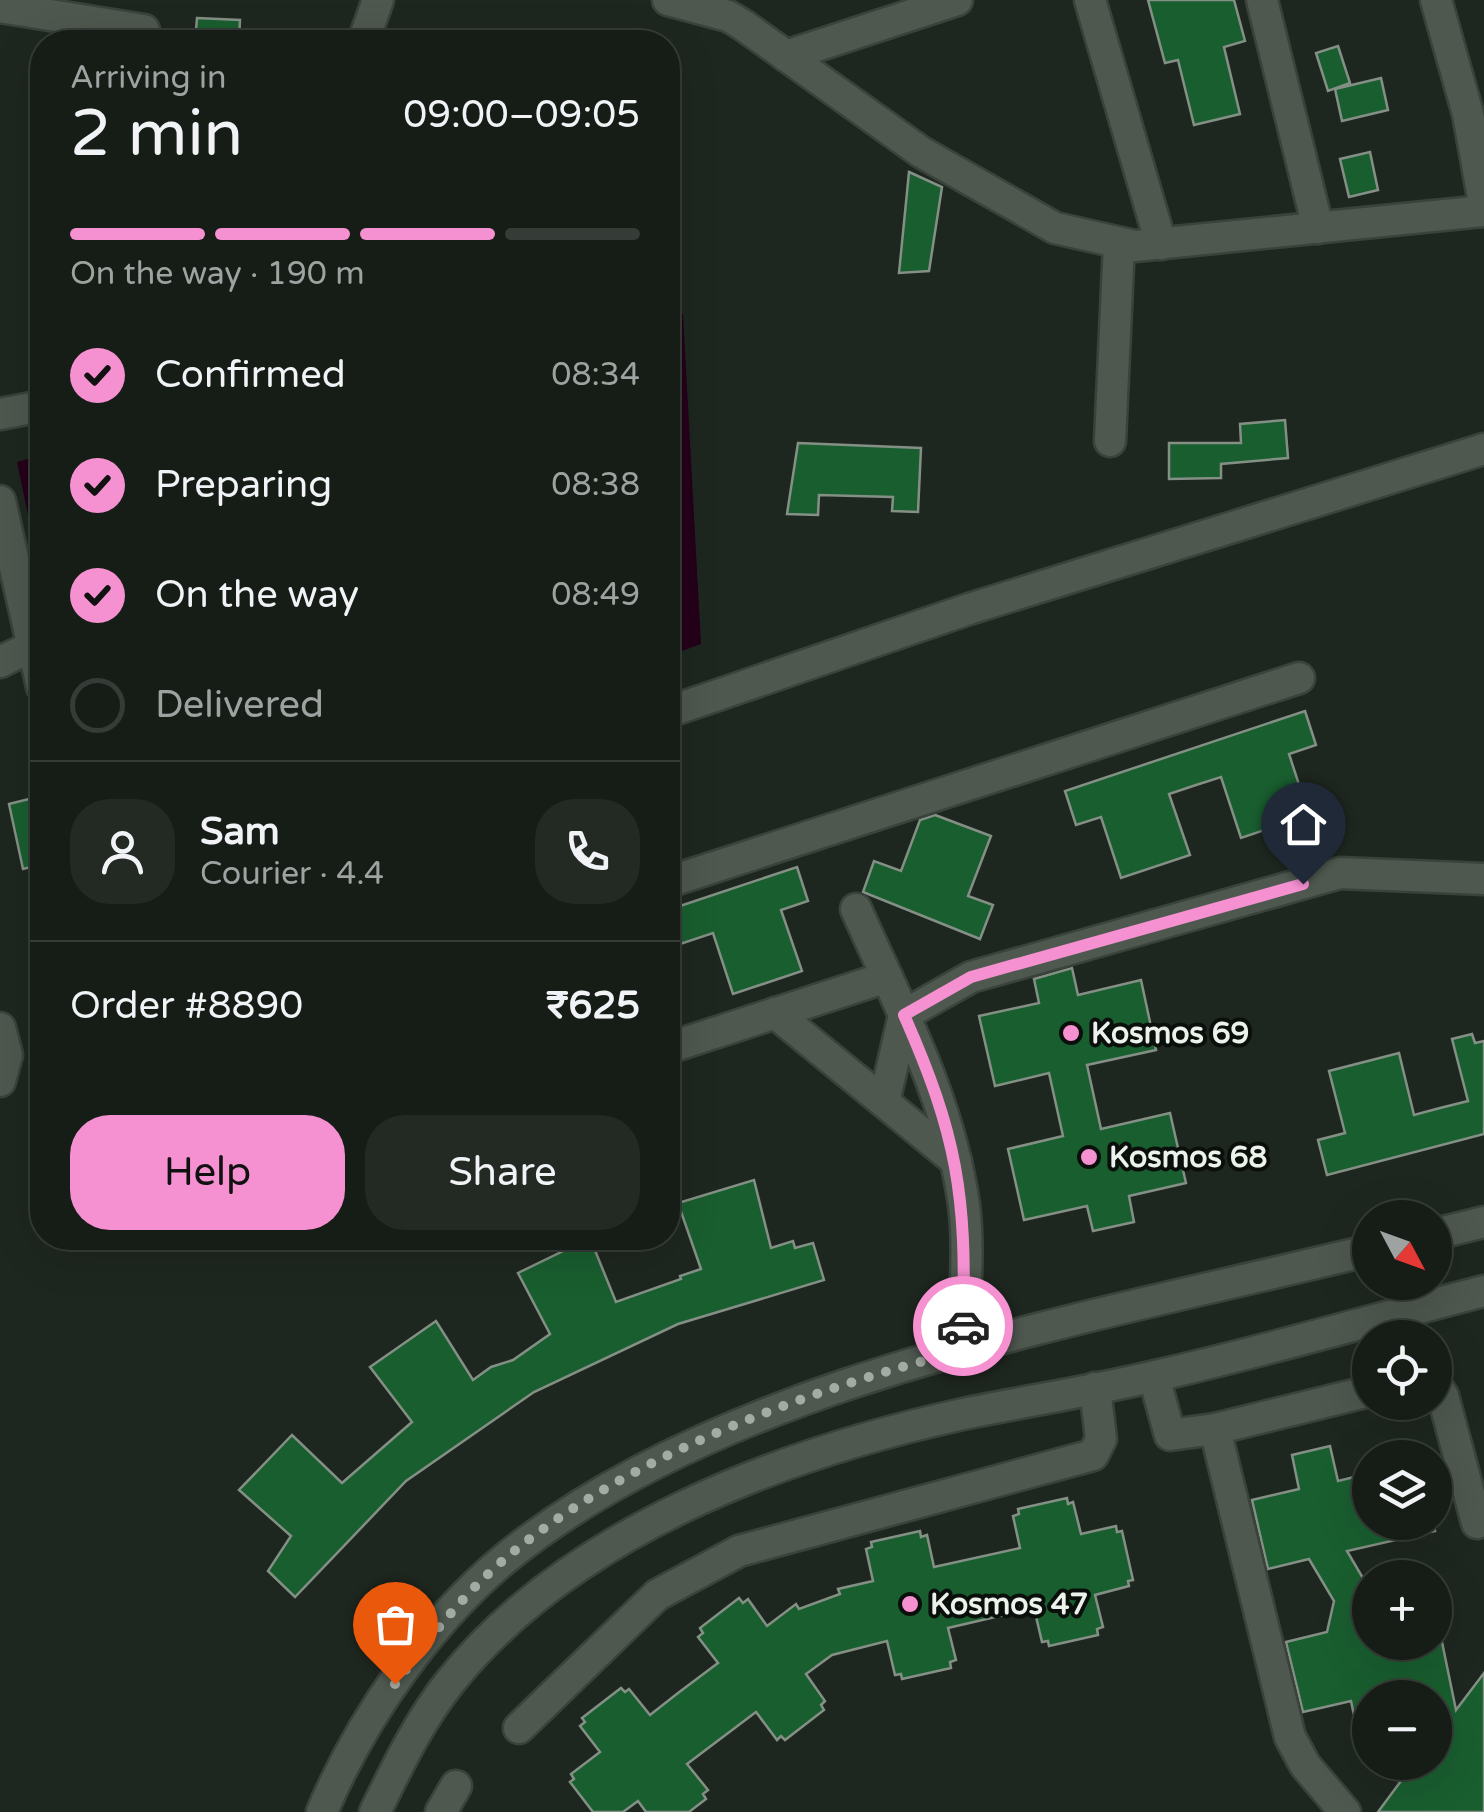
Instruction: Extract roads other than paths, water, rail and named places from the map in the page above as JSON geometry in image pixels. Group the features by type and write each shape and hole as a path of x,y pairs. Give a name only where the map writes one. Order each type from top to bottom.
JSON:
{"street":[{"path":"367,30 378,0"},
{"path":"668,0 728,16 921,152 1055,228 1119,244 1160,244 1484,212"},
{"path":"786,56 957,0"},
{"path":"1090,0 1160,244"},
{"path":"1262,0 1318,228"},
{"path":"1436,0 1468,114 1484,203"},
{"path":"0,7 144,30"},
{"path":"1110,441 1119,244"},
{"path":"0,414 30,408"},
{"path":"680,708 969,609 1484,449"},
{"path":"0,501 30,642"},
{"path":"0,662 30,647"},
{"path":"680,878 1298,678"},
{"path":"884,1102 904,1015 971,977 1340,874 1484,879"},
{"path":"856,909 940,1096 956,1161 966,1235 962,1351"},
{"path":"680,1044 886,977"},
{"path":"775,1013 956,1161"},
{"path":"0,1028 7,1055 0,1082"},
{"path":"1452,1230 1484,1222"},
{"path":"322,1812 378,1708 430,1636 506,1558 592,1496 692,1446 810,1397 962,1351 1352,1254"},
{"path":"375,1812 404,1752 450,1682 519,1611 614,1542 698,1498 826,1453 959,1415 1154,1377 1484,1291"},
{"path":"1154,1377 1170,1435 1216,1429 1352,1395"},
{"path":"519,1728 657,1596 739,1551 1093,1455 1102,1440 1095,1388"},
{"path":"1449,1420 1476,1523"},
{"path":"1216,1429 1290,1736 1305,1765 1346,1812"},
{"path":"692,1446 698,1498"}],"place":[{"name":"Kosmos 69","path":"1071,1033"},
{"name":"Kosmos 68","path":"1089,1157"},
{"name":"Kosmos 47","path":"910,1604"}]}
